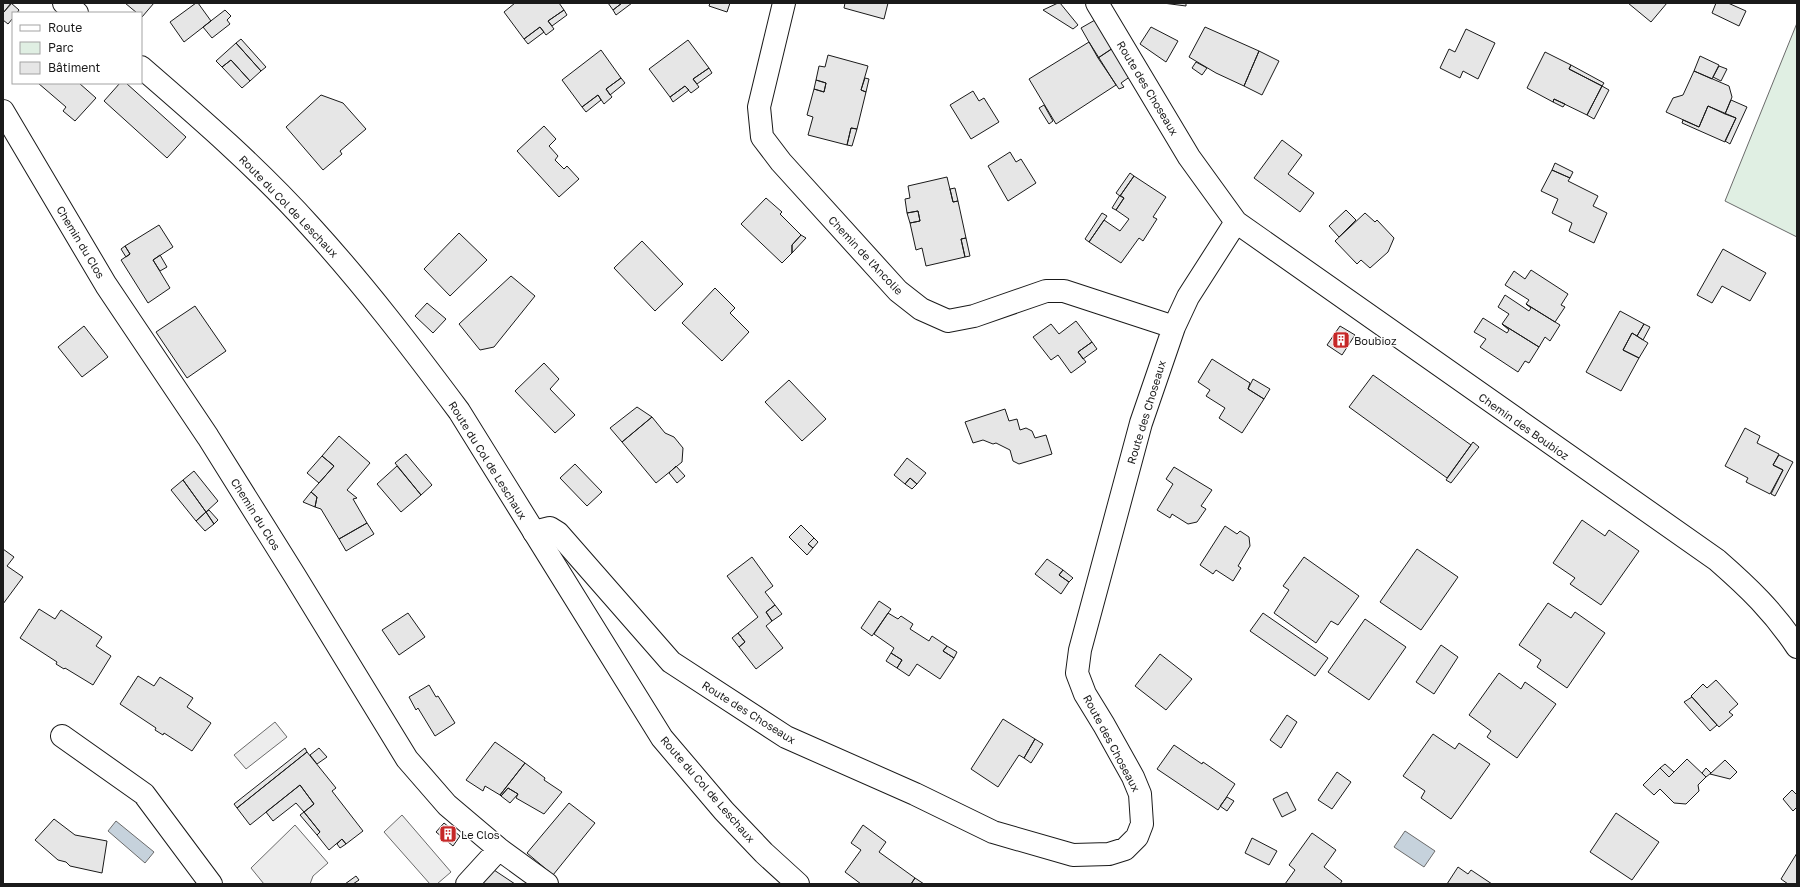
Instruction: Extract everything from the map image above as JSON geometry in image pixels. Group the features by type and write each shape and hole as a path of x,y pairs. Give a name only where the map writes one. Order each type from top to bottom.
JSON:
{"street":[{"path":"64,3 76,12"},
{"name":"Chemin de l'Ancolie","path":"784,3 758,107 762,137 781,162 898,291 921,309 948,320 974,316 1046,291 1064,291 1174,327"},
{"name":"Route des Choseaux","path":"534,532 550,528 558,533 671,662 786,737 915,794 993,832 1073,855 1109,854 1125,849 1137,837 1142,824 1140,794 1133,777 1112,738 1085,694 1077,673 1080,650 1141,423 1174,327 1188,297 1236,222 1189,157 1097,3"},
{"name":"Route du Col de Leschaux","path":"142,68 209,125 268,182 338,258 422,362 459,411 662,738 724,811 764,853 798,884"},
{"name":"Chemin du Clos","path":"3,111 106,284 208,437 407,759 447,805 499,849 547,884"},
{"name":"Chemin des Boubioz","path":"1236,222 1588,471 1717,560 1752,590 1783,626 1797,647"},
{"path":"62,736 144,794 210,884"},
{"path":"467,884 499,849"}],"green space":[{"path":"1797,23 1797,237 1725,201"}],"shaded area":[{"path":"275,722 287,737 246,769 234,755"},
{"path":"402,815 451,872 437,884 430,884 384,832"},
{"path":"116,821 154,852 145,863 108,831"},
{"path":"295,825 328,863 313,876 310,884 264,884 251,868"},
{"path":"1405,831 1435,851 1424,867 1394,847"}],"building":[{"path":"3,3 12,3 3,13"},
{"path":"11,3 19,10 18,12 12,12 12,19 8,24 3,20 3,13"},
{"path":"125,3 154,3 142,17 142,12 136,12"},
{"path":"198,3 211,21 184,42 170,22"},
{"path":"515,3 559,3 564,10 548,21 554,29 546,35 540,27 524,39 504,12"},
{"path":"608,3 622,3 613,10"},
{"path":"622,3 632,3 616,15 613,10"},
{"path":"710,3 730,3 727,12 709,6"},
{"path":"845,3 888,3 884,19 844,8"},
{"path":"1060,3 1078,25 1073,29 1043,10"},
{"path":"1163,3 1186,3 1186,6"},
{"path":"1628,3 1667,3 1651,22"},
{"path":"1716,3 1728,3 1746,11 1739,26 1712,13"},
{"path":"225,10 231,16 227,20 230,24 212,38 203,27"},
{"path":"564,10 567,15 552,26 548,21"},
{"path":"1095,20 1113,48 1098,58 1081,28"},
{"path":"540,27 544,32 528,44 524,39"},
{"path":"1151,27 1178,41 1166,62 1140,44"},
{"path":"1205,27 1259,51 1244,86 1216,73 1189,57"},
{"path":"1466,29 1495,43 1478,79 1463,71 1460,78 1440,68 1449,49 1455,52"},
{"path":"241,39 266,67 261,71 236,43"},
{"path":"688,40 709,68 693,79 699,87 691,93 685,86 670,97 649,69"},
{"path":"1089,42 1116,85 1056,124 1029,79"},
{"path":"236,43 261,71 250,81 231,60 222,67 216,61"},
{"path":"1113,48 1131,76 1121,83 1124,87 1119,89 1098,58"},
{"path":"601,50 621,78 606,89 612,97 604,104 598,95 582,107 562,80"},
{"path":"1259,51 1279,61 1262,95 1244,86"},
{"path":"1545,52 1571,65 1569,69 1602,86 1587,115 1554,99 1553,102 1527,88"},
{"path":"828,55 868,66 861,90 866,92 857,129 851,128 847,145 808,135 813,117 807,115 814,89 824,92 826,83 816,80 819,66 825,67"},
{"path":"1700,56 1719,65 1712,79 1694,71"},
{"path":"231,60 250,81 242,88 222,67"},
{"path":"1196,62 1207,68 1202,75 1192,68"},
{"path":"1571,65 1604,83 1602,86 1569,69"},
{"path":"1719,66 1727,69 1721,81 1713,77"},
{"path":"709,68 712,73 697,84 693,79"},
{"path":"1694,71 1729,86 1732,97 1725,114 1708,106 1699,127 1666,112 1673,98 1683,95"},
{"path":"621,78 625,83 610,95 606,89"},
{"path":"865,78 869,79 866,92 861,90"},
{"path":"816,80 826,83 824,92 814,89"},
{"path":"39,84 80,84 96,98 75,121 63,111 66,107"},
{"path":"119,84 127,84 186,137 167,158 104,101"},
{"path":"685,86 689,90 673,102 670,97"},
{"path":"1602,86 1609,90 1594,119 1587,115"},
{"path":"973,91 979,101 984,98 999,122 971,139 950,105"},
{"path":"321,95 343,103 366,129 340,151 342,154 323,170 286,127"},
{"path":"598,95 601,100 586,112 582,107"},
{"path":"1554,99 1565,104 1563,107 1553,102"},
{"path":"1731,100 1747,107 1730,144 1725,141 1736,118 1725,114"},
{"path":"1044,105 1053,121 1049,124 1039,108"},
{"path":"1708,106 1736,118 1725,142 1682,123 1683,120 1699,127"},
{"path":"544,126 556,139 549,146 558,156 555,160 564,169 567,166 579,179 559,197 517,151"},
{"path":"851,128 857,129 852,146 847,145"},
{"path":"1282,140 1302,155 1288,174 1314,193 1300,212 1254,178"},
{"path":"1010,152 1016,162 1021,159 1036,183 1008,201 988,166"},
{"path":"1555,163 1573,172 1570,178 1552,170"},
{"path":"1552,170 1570,178 1568,181 1598,196 1593,206 1607,213 1594,243 1569,231 1572,223 1552,213 1558,199 1541,191"},
{"path":"1130,173 1134,176 1120,196 1116,193"},
{"path":"1134,176 1166,197 1153,217 1157,219 1143,241 1139,238 1121,263 1089,242 1104,220 1120,231 1129,219 1116,210 1124,198 1120,196"},
{"path":"947,177 953,202 958,201 966,238 961,239 965,257 926,266 922,248 916,250 910,223 920,221 918,211 907,213 905,199 910,198 908,186"},
{"path":"955,188 958,201 953,202 950,189"},
{"path":"1120,195 1124,198 1116,210 1112,208"},
{"path":"766,198 782,212 780,214 801,235 792,245 792,253 782,263 741,224"},
{"path":"1346,210 1356,220 1339,237 1329,226"},
{"path":"918,211 920,221 910,223 907,213"},
{"path":"1102,213 1107,216 1089,242 1085,239"},
{"path":"1365,213 1375,222 1377,220 1394,238 1388,252 1370,268 1361,260 1357,264 1335,241"},
{"path":"159,225 173,247 153,260 170,288 148,303 121,260 130,254 125,246"},
{"path":"459,233 487,260 450,296 424,269"},
{"path":"801,235 806,238 792,253 792,245"},
{"path":"966,238 970,256 965,257 961,239"},
{"path":"642,241 683,284 655,311 614,268"},
{"path":"125,246 130,254 126,257 121,249"},
{"path":"1723,249 1766,273 1750,301 1722,286 1712,303 1697,295"},
{"path":"160,255 167,267 160,271 153,260"},
{"path":"1531,270 1568,294 1561,305 1565,307 1555,322 1526,304 1529,300 1505,285 1514,271 1525,279"},
{"path":"511,276 535,296 494,347 480,350 459,324"},
{"path":"715,288 735,308 730,313 749,332 722,361 682,323"},
{"path":"1505,295 1529,311 1531,308 1526,304 1560,325 1550,341 1545,337 1539,347 1502,324 1509,314 1498,307"},
{"path":"427,303 446,319 433,333 415,316"},
{"path":"195,306 226,351 187,378 156,332"},
{"path":"1620,311 1644,324 1637,336 1632,333 1623,350 1639,358 1621,391 1586,372"},
{"path":"1483,318 1507,333 1509,330 1502,324 1539,347 1529,363 1525,361 1518,372 1480,347 1486,339 1474,332"},
{"path":"1076,321 1092,342 1078,352 1086,362 1071,373 1058,355 1051,360 1033,337 1051,324 1059,334"},
{"path":"1644,324 1650,327 1643,340 1637,336"},
{"path":"84,326 108,357 82,377 58,347"},
{"name":"Boubioz","path":"1340,326 1355,335 1342,355 1327,345"},
{"path":"1632,333 1648,343 1639,358 1623,350"},
{"path":"1092,342 1097,349 1083,359 1078,352"},
{"path":"1212,359 1250,383 1248,389 1264,399 1242,433 1219,418 1225,408 1206,396 1210,390 1198,382"},
{"path":"544,363 559,379 550,389 575,415 555,433 515,391"},
{"path":"1373,375 1471,445 1447,478 1349,407"},
{"path":"1253,379 1270,389 1264,399 1248,389"},
{"path":"789,380 826,419 802,441 765,402"},
{"path":"637,407 652,417 622,442 610,428"},
{"path":"1005,409 1009,421 1017,419 1020,430 1026,428 1032,431 1035,438 1046,435 1052,454 1019,464 1013,461 1010,450 996,443 993,444 983,440 973,443 965,422"},
{"path":"652,417 665,433 674,437 683,448 682,462 656,483 622,442"},
{"path":"1745,428 1760,436 1757,443 1779,454 1773,465 1783,470 1770,494 1746,482 1748,478 1725,466"},
{"path":"339,436 370,463 347,490 357,498 353,499 367,523 339,539 321,509 315,507 317,497 311,492 334,466 322,456"},
{"path":"1473,442 1479,447 1451,483 1446,480"},
{"path":"406,454 432,485 421,495 395,463"},
{"path":"1779,455 1793,462 1775,496 1771,494 1783,470 1773,465"},
{"path":"322,456 334,466 319,483 307,473"},
{"path":"907,458 926,473 917,484 910,478 905,484 894,475"},
{"path":"575,464 602,492 587,506 560,478"},
{"path":"397,466 421,495 401,512 377,484"},
{"path":"676,466 685,476 677,483 669,473"},
{"path":"1174,467 1212,490 1201,506 1206,509 1197,522 1188,524 1172,514 1170,518 1157,510 1173,484 1166,479"},
{"path":"194,471 218,501 206,512 183,480"},
{"path":"910,478 917,484 912,489 905,484"},
{"path":"183,480 206,512 196,521 171,490"},
{"path":"311,492 317,497 315,507 303,502"},
{"path":"209,510 218,520 214,524 206,512"},
{"path":"206,512 214,524 205,531 196,521"},
{"path":"1582,520 1605,536 1609,530 1639,551 1601,605 1570,584 1575,578 1553,563"},
{"path":"367,523 374,534 346,551 339,539"},
{"path":"801,525 814,538 808,544 813,548 807,555 789,537"},
{"path":"1225,526 1237,534 1240,531 1249,537 1250,546 1238,566 1241,568 1233,581 1216,570 1213,574 1200,565"},
{"path":"814,538 818,542 813,548 808,544"},
{"path":"3,549 14,557 7,566 23,577 3,604"},
{"path":"1417,549 1458,577 1421,630 1380,602"},
{"path":"752,557 773,586 765,592 775,605 766,612 772,621 766,626 783,648 756,669 739,647 745,642 738,633 758,617 727,576"},
{"path":"1304,557 1359,596 1338,625 1331,621 1316,643 1274,613 1289,590 1283,586"},
{"path":"1047,559 1063,570 1059,575 1069,582 1061,594 1035,574"},
{"path":"1063,570 1073,578 1069,582 1059,575"},
{"path":"879,601 891,609 872,636 861,628"},
{"path":"1548,603 1571,618 1575,612 1605,633 1567,688 1537,667 1541,660 1519,645"},
{"path":"775,605 782,614 772,621 766,612"},
{"path":"39,609 55,619 61,610 102,637 96,646 111,656 93,685 56,664 57,662 20,638"},
{"path":"408,613 425,637 399,655 382,630"},
{"path":"888,613 898,619 901,616 913,624 910,629 929,641 932,636 947,646 943,651 954,658 940,679 917,664 909,676 897,668 902,660 891,653 894,648 874,634"},
{"path":"1263,613 1328,658 1315,676 1250,631"},
{"path":"1365,619 1406,647 1369,700 1328,672"},
{"path":"738,633 745,642 739,647 732,638"},
{"path":"1441,645 1458,657 1434,694 1416,682"},
{"path":"947,646 957,652 954,658 943,651"},
{"path":"891,653 902,660 897,668 886,661"},
{"path":"1160,654 1192,679 1166,710 1135,686"},
{"path":"1499,673 1521,689 1525,682 1556,704 1517,758 1487,737 1491,731 1469,715"},
{"path":"138,676 154,686 160,677 193,698 187,707 211,723 192,751 164,733 163,735 155,730 156,728 120,704"},
{"path":"1716,680 1738,704 1729,712 1733,715 1719,727 1691,696 1703,684 1707,688"},
{"path":"429,685 436,697 438,696 455,723 435,736 418,708 416,710 409,697"},
{"path":"1692,697 1717,725 1710,731 1684,702"},
{"path":"1287,715 1297,722 1281,748 1270,740"},
{"path":"1003,719 1035,739 1024,758 1019,755 998,787 971,769"},
{"path":"1433,734 1455,749 1459,743 1490,764 1451,819 1421,798 1425,791 1403,776"},
{"path":"1035,739 1043,744 1031,763 1024,758"},
{"path":"495,742 525,763 500,795 485,786 483,791 466,780"},
{"path":"1174,745 1202,764 1203,762 1235,784 1218,810 1157,769"},
{"path":"305,748 307,752 237,808 234,804"},
{"path":"319,748 327,757 317,764 310,755"},
{"path":"307,752 336,788 332,791 363,831 346,844 342,839 329,850 317,835 320,832 304,812 314,804 300,785 250,825 237,808"},
{"path":"1687,759 1706,777 1698,785 1699,791 1686,804 1674,803 1660,789 1654,795 1643,785 1660,768 1669,777"},
{"path":"1725,760 1737,772 1730,779 1710,774"},
{"path":"525,763 545,778 544,780 562,792 544,814 516,798 518,794 508,788 501,796 500,795"},
{"path":"1665,764 1674,772 1669,777 1660,768"},
{"path":"1706,768 1711,773 1706,777 1702,773"},
{"path":"1337,772 1351,782 1332,809 1318,800"},
{"path":"300,785 314,804 304,812 296,803 273,821 266,812"},
{"path":"508,788 518,794 510,803 501,796"},
{"path":"1792,790 1797,795 1797,807 1793,811 1783,799"},
{"path":"1287,792 1296,810 1282,817 1273,799"},
{"path":"1227,797 1234,801 1227,811 1220,806"},
{"path":"569,803 595,823 553,875 527,853"},
{"path":"304,812 320,832 317,835 300,815"},
{"path":"1616,813 1659,842 1632,880 1590,852"},
{"path":"54,819 75,835 107,841 102,873 70,866 66,862 58,860 35,840"},
{"name":"Le Clos","path":"444,823 460,836 453,846 436,832"},
{"path":"863,825 886,842 879,852 915,878 911,884 861,884 845,872 861,850 851,843"},
{"path":"1312,833 1336,850 1324,867 1342,881 1340,884 1285,884 1295,870 1289,865"},
{"path":"1252,838 1277,851 1269,865 1245,853"},
{"path":"342,839 346,844 340,848 337,844"},
{"path":"1797,853 1797,884 1788,884 1781,879"},
{"path":"1458,867 1468,874 1471,870 1492,884 1447,884"},
{"path":"491,868 515,884 480,884"},
{"path":"356,876 359,880 353,884 345,884"},
{"path":"915,878 924,884 911,884"}],"place":[{"name":"Boubioz","path":"1341,340"},
{"name":"Le Clos","path":"448,834"}]}
